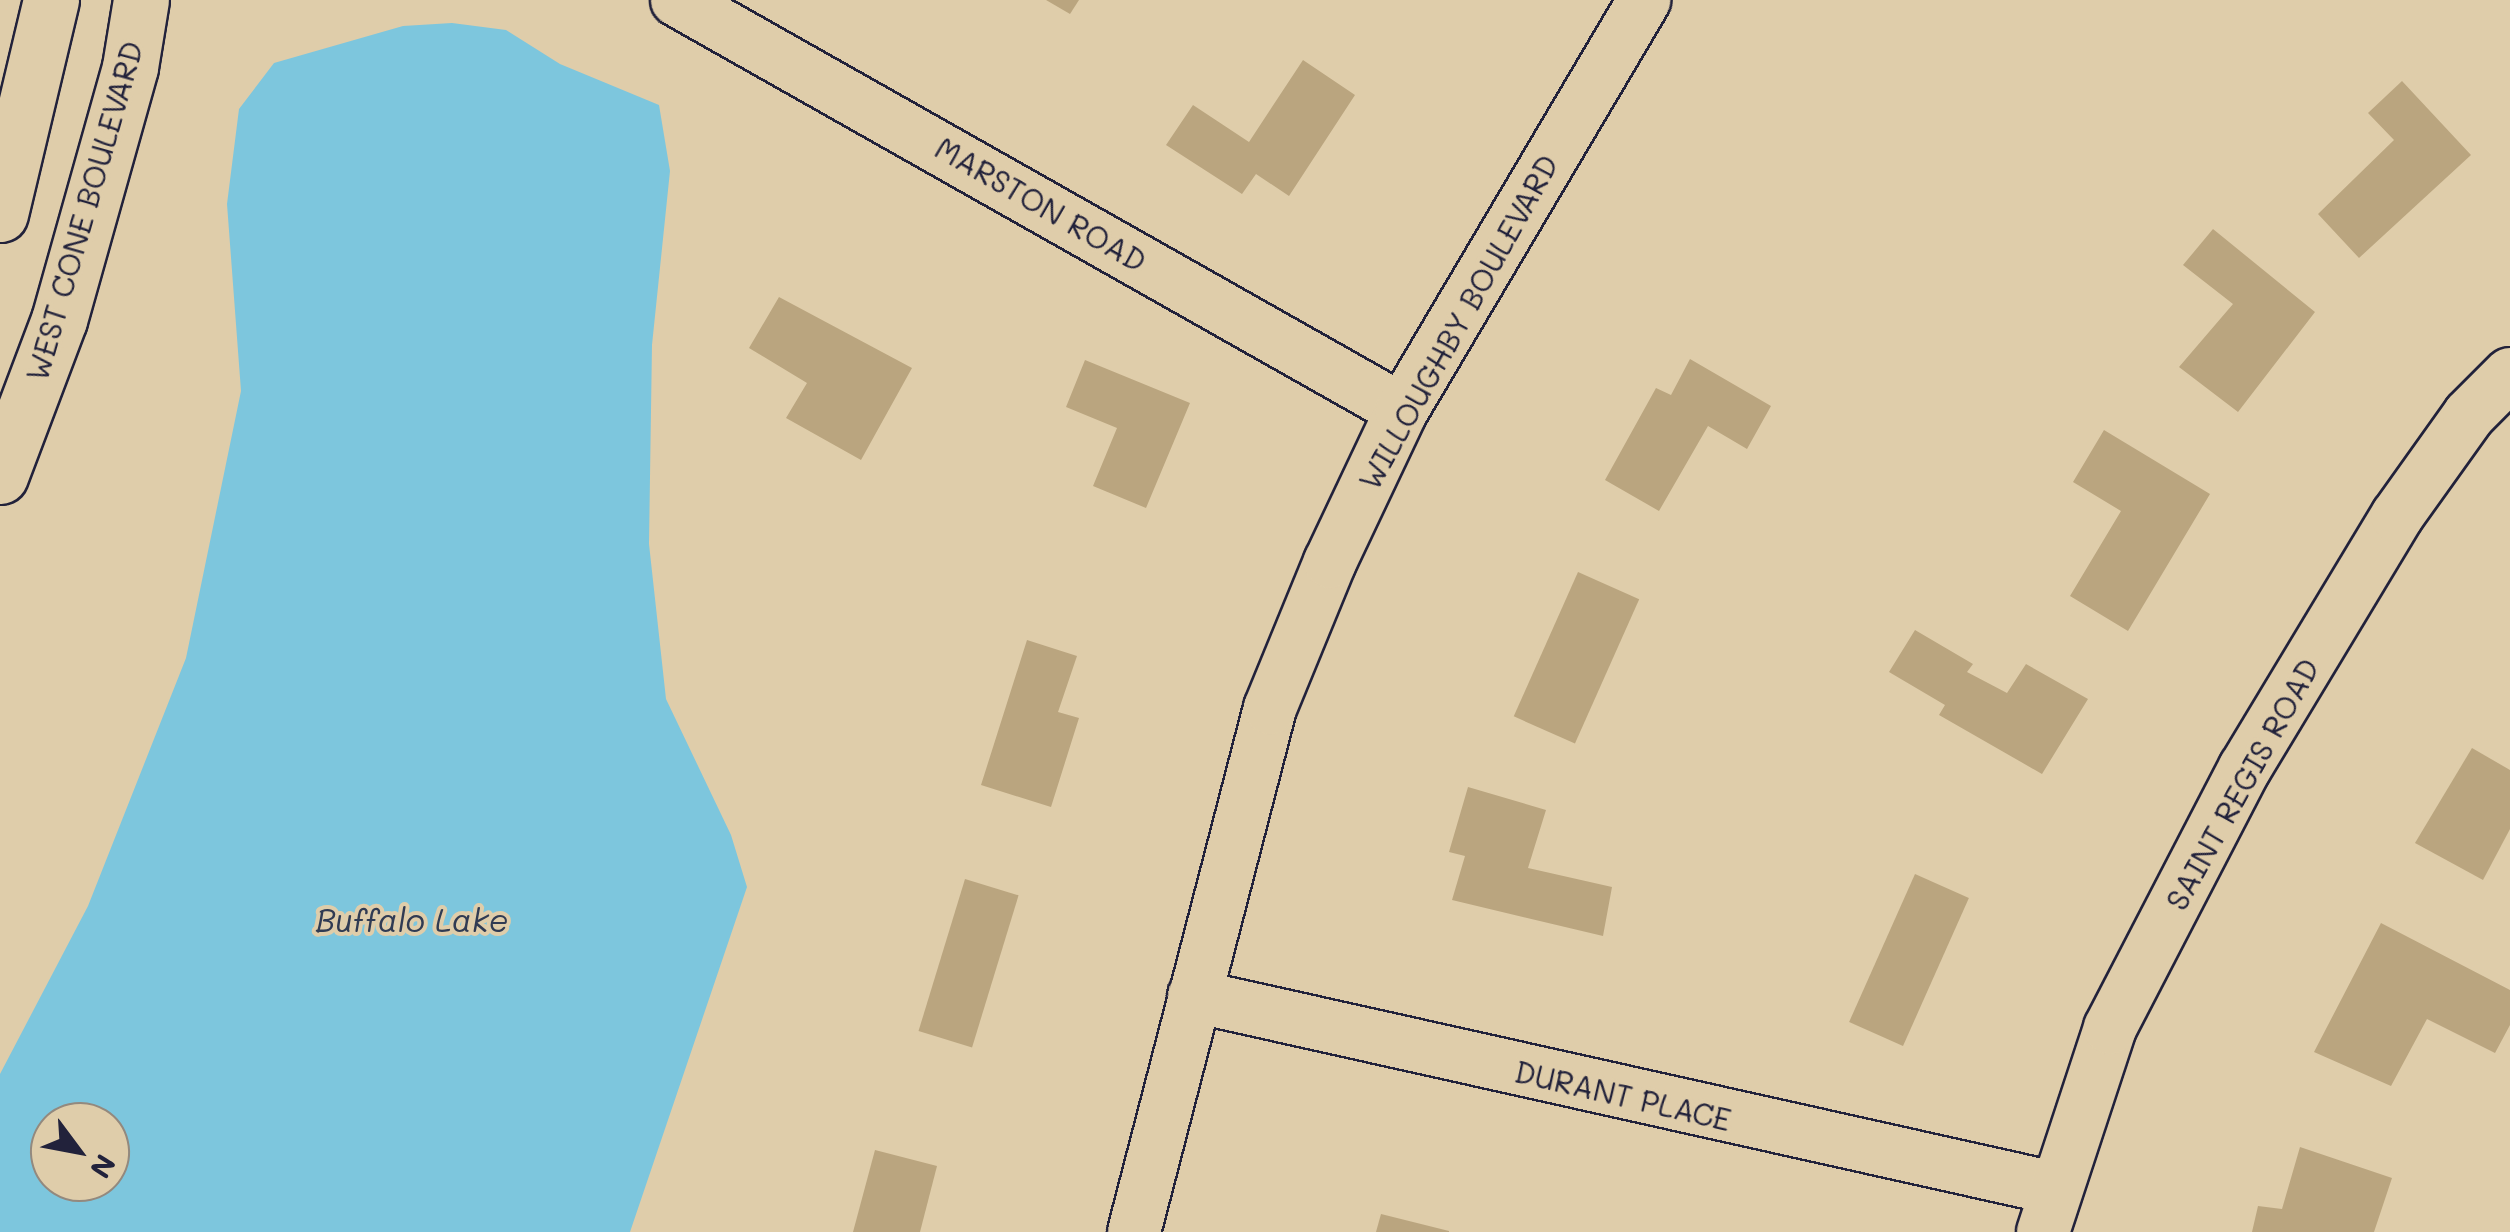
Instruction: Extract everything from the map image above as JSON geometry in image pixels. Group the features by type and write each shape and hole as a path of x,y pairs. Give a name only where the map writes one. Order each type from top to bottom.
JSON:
{"main road":[{"path":"0,214 50,0"},
{"name":"WEST CONE BOULEVARD","path":"0,476 59,320 130,67 141,0"}],"street":[{"name":"MARSTON ROAD","path":"677,0 1402,410"},
{"name":"WILLOUGHBY BOULEVARD","path":"1134,1232 1270,708 1402,410 1644,0"},
{"name":"SAINT REGIS ROAD","path":"2048,1210 2110,1028 2245,768 2397,516 2469,415 2510,374"},
{"name":"DURANT PLACE","path":"1194,996 2048,1210"}],"water":[{"name":"Buffalo Lake","path":"452,23 506,30 560,64 659,105 670,171 652,345 649,544 666,699 731,835 747,887 630,1232 0,1232 0,1074 88,906 186,658 241,391 227,204 239,109 274,63 403,26"}],"building":[{"path":"1046,0 1079,0 1070,14"},
{"path":"1303,60 1355,95 1289,196 1256,174 1242,194 1166,145 1193,105 1249,142"},
{"path":"2402,81 2471,155 2359,258 2318,214 2394,140 2368,113"},
{"path":"2213,229 2315,312 2238,412 2179,367 2233,304 2183,265"},
{"path":"779,297 912,368 861,460 786,418 807,383 749,348"},
{"path":"1690,359 1771,406 1747,449 1708,426 1659,511 1605,480 1656,388 1671,395"},
{"path":"1085,360 1190,403 1146,508 1093,486 1117,428 1066,407"},
{"path":"2104,430 2210,494 2128,631 2070,596 2121,511 2073,482"},
{"path":"1578,572 1639,599 1575,744 1514,716"},
{"path":"1915,630 1973,664 1967,672 2007,693 2026,664 2088,699 2042,774 1939,715 1945,705 1889,672"},
{"path":"1027,640 1077,656 1058,712 1079,718 1051,807 981,785"},
{"path":"2472,748 2510,770 2510,829 2483,880 2415,843"},
{"path":"1468,787 1546,810 1528,868 1612,887 1603,936 1452,900 1465,856 1449,852"},
{"path":"1915,874 1969,898 1903,1046 1849,1022"},
{"path":"965,879 1019,895 972,1047 919,1031"},
{"path":"2381,923 2510,990 2510,1025 2495,1053 2427,1019 2391,1086 2314,1052"},
{"path":"2300,1147 2392,1178 2374,1232 2252,1232 2258,1206 2282,1209"},
{"path":"875,1150 937,1166 920,1232 853,1232"},
{"path":"1381,1214 1449,1231 1449,1232 1376,1232"}]}
